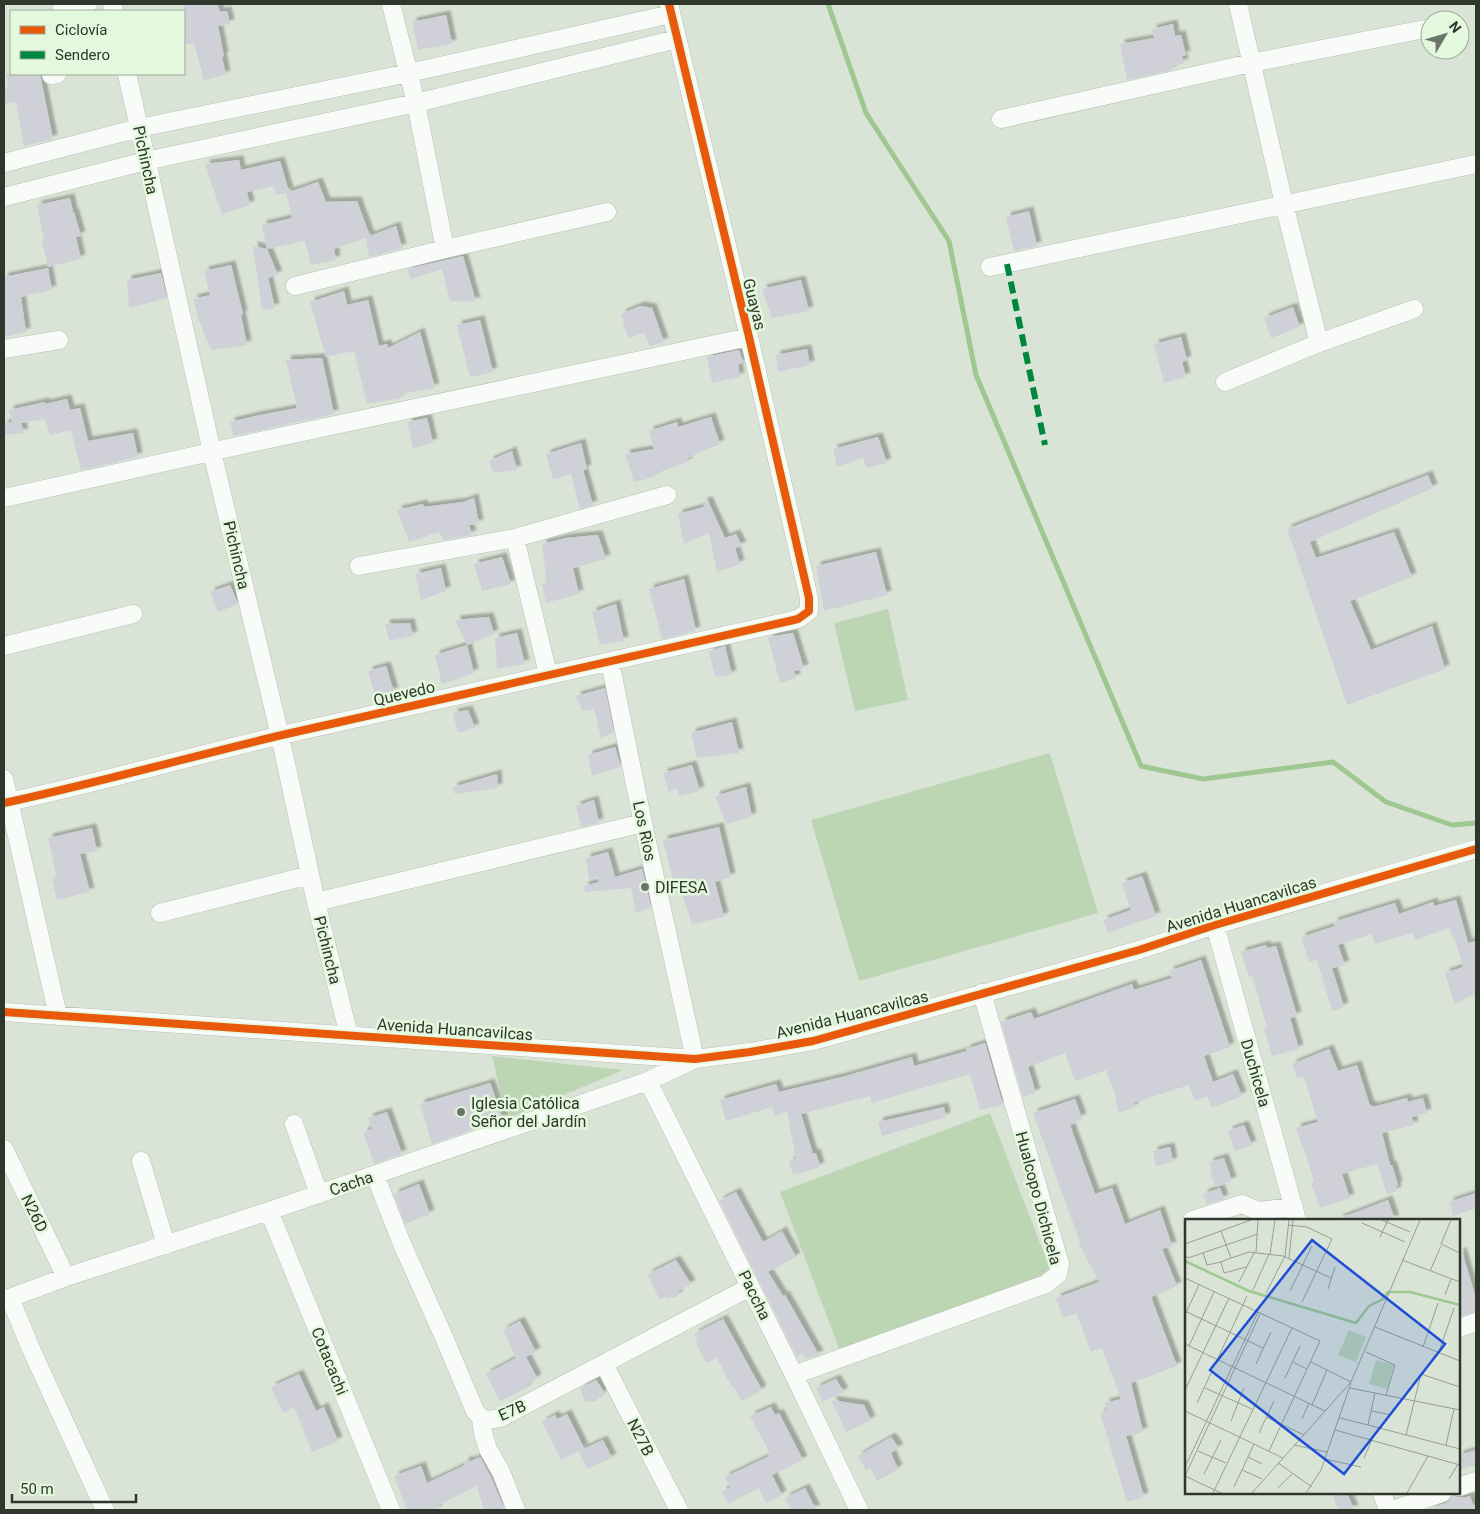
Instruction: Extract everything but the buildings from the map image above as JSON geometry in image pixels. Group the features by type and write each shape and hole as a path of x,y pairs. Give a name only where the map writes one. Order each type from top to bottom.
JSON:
{"street":[{"path":"65,10 88,4"},
{"path":"391,4 416,103 422,141 445,249"},
{"path":"1238,4 1284,204 1319,343"},
{"path":"4,163 139,128 409,73 670,9"},
{"name":"Guayas","path":"670,9 749,337 809,598 809,612"},
{"path":"1001,119 1251,63 1420,30"},
{"path":"4,197 146,161 416,103 677,39"},
{"name":"Pichincha","path":"127,75 212,452 280,736 316,902 349,1036"},
{"path":"990,267 1476,164"},
{"path":"295,286 607,212"},
{"path":"1225,382 1319,343 1414,309"},
{"path":"4,498 749,337"},
{"path":"4,349 59,340"},
{"path":"359,566 515,538 667,495"},
{"path":"515,538 548,674"},
{"name":"Quevedo","path":"6,803 280,736 798,619 809,612"},
{"path":"4,646 133,614"},
{"name":"Los Rìos","path":"610,662 695,1059"},
{"path":"4,778 6,803 58,1016"},
{"path":"316,902 643,823"},
{"name":"Avenida Huancavilcas","path":"4,1012 695,1059 812,1041 1139,950 1215,925 1476,849"},
{"path":"160,912 310,875"},
{"name":"Duchicela","path":"1215,925 1295,1214"},
{"name":"Hualcopo Dichicela","path":"794,1374 1046,1284 1058,1274 1060,1264 982,993"},
{"name":"Cacha","path":"7,1299 66,1277 269,1211 648,1082 695,1059"},
{"name":"Paccha","path":"648,1082 794,1374 859,1510"},
{"path":"294,1124 319,1194"},
{"name":"N26D","path":"4,1150 66,1277"},
{"path":"141,1161 166,1245"},
{"name":"E7B","path":"375,1175 402,1244 463,1384 475,1411 481,1418 489,1420 500,1418 750,1287"},
{"path":"1195,1219 1242,1204 1255,1216 1295,1214"},
{"name":"Cotacachi","path":"269,1211 390,1510"},
{"path":"7,1299 104,1510"},
{"path":"1460,1328 1476,1322"},
{"name":"N27B","path":"604,1364 679,1510"},
{"path":"481,1418 488,1449 501,1472 516,1510"},
{"path":"1460,1487 1476,1481"},
{"path":"1382,1494 1388,1510"},
{"path":"1392,1510 1439,1494"}],"green space":[{"path":"888,609 908,700 855,711 834,623"},
{"path":"1050,753 1098,913 859,981 811,820"},
{"path":"492,1056 623,1070 507,1119"},
{"path":"990,1113 1051,1272 840,1351 780,1192"}],"waterway":[{"path":"828,4 866,113 949,241 976,375 1141,766 1203,779 1333,762 1386,802 1452,825 1476,823"}],"marked path":[{"path":"1007,264 1045,445"}],"cycle path":[{"path":"4,803 407,706 798,619 809,611 809,598 749,337 669,4"},
{"path":"4,1012 695,1059 813,1041 1139,950 1215,925 1476,849"}],"place":[{"name":"DIFESA","path":"645,887"},
{"name":"Iglesia Católica Señor del Jardín","path":"461,1112"}]}
